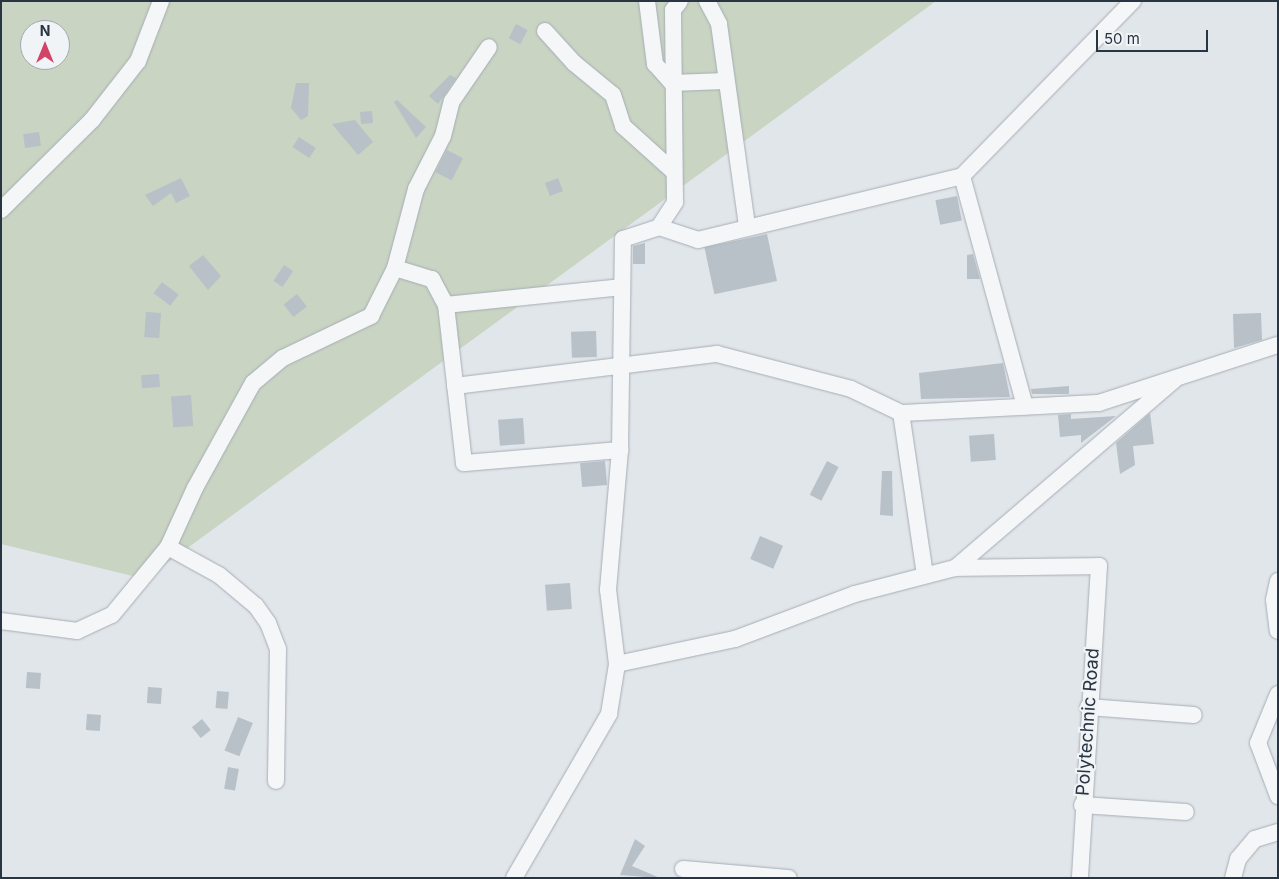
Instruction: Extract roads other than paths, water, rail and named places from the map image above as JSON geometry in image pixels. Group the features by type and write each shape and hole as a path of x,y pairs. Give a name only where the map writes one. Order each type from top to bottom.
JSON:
{"street":[{"path":"1,210 92,120 138,60 161,1"},
{"path":"647,1 655,64 672,83"},
{"path":"514,878 609,714 617,664 608,590 620,450 623,239 659,226 675,202 672,83 673,10 680,1"},
{"path":"707,1 718,24 747,227"},
{"path":"659,226 698,240 962,176 1134,1"},
{"path":"545,30 574,63 613,95 623,126 674,172"},
{"path":"1,621 77,631 112,615 168,547 195,488 253,383 283,358 371,316 395,268 416,189 443,136 452,101 490,46"},
{"path":"672,83 725,81"},
{"path":"962,176 1025,407"},
{"path":"395,268 432,279 446,304 464,463 620,450"},
{"path":"446,304 622,287"},
{"path":"455,386 717,354 851,389 901,413 1025,407 1099,403 1174,380 1251,350 1278,346"},
{"path":"617,664 735,639 855,594 955,568 1174,380"},
{"path":"901,413 926,575"},
{"path":"168,547 219,575 256,606 268,623 278,649 276,781"},
{"name":"Polytechnic Road","path":"955,568 1099,566 1082,805 1080,878"},
{"path":"1278,581 1274,600 1278,631"},
{"path":"1278,694 1258,743 1278,796"},
{"path":"1088,707 1194,715"},
{"path":"1082,805 1186,812"},
{"path":"1233,878 1238,859 1255,839 1278,832"},
{"path":"683,869 789,878"}]}
